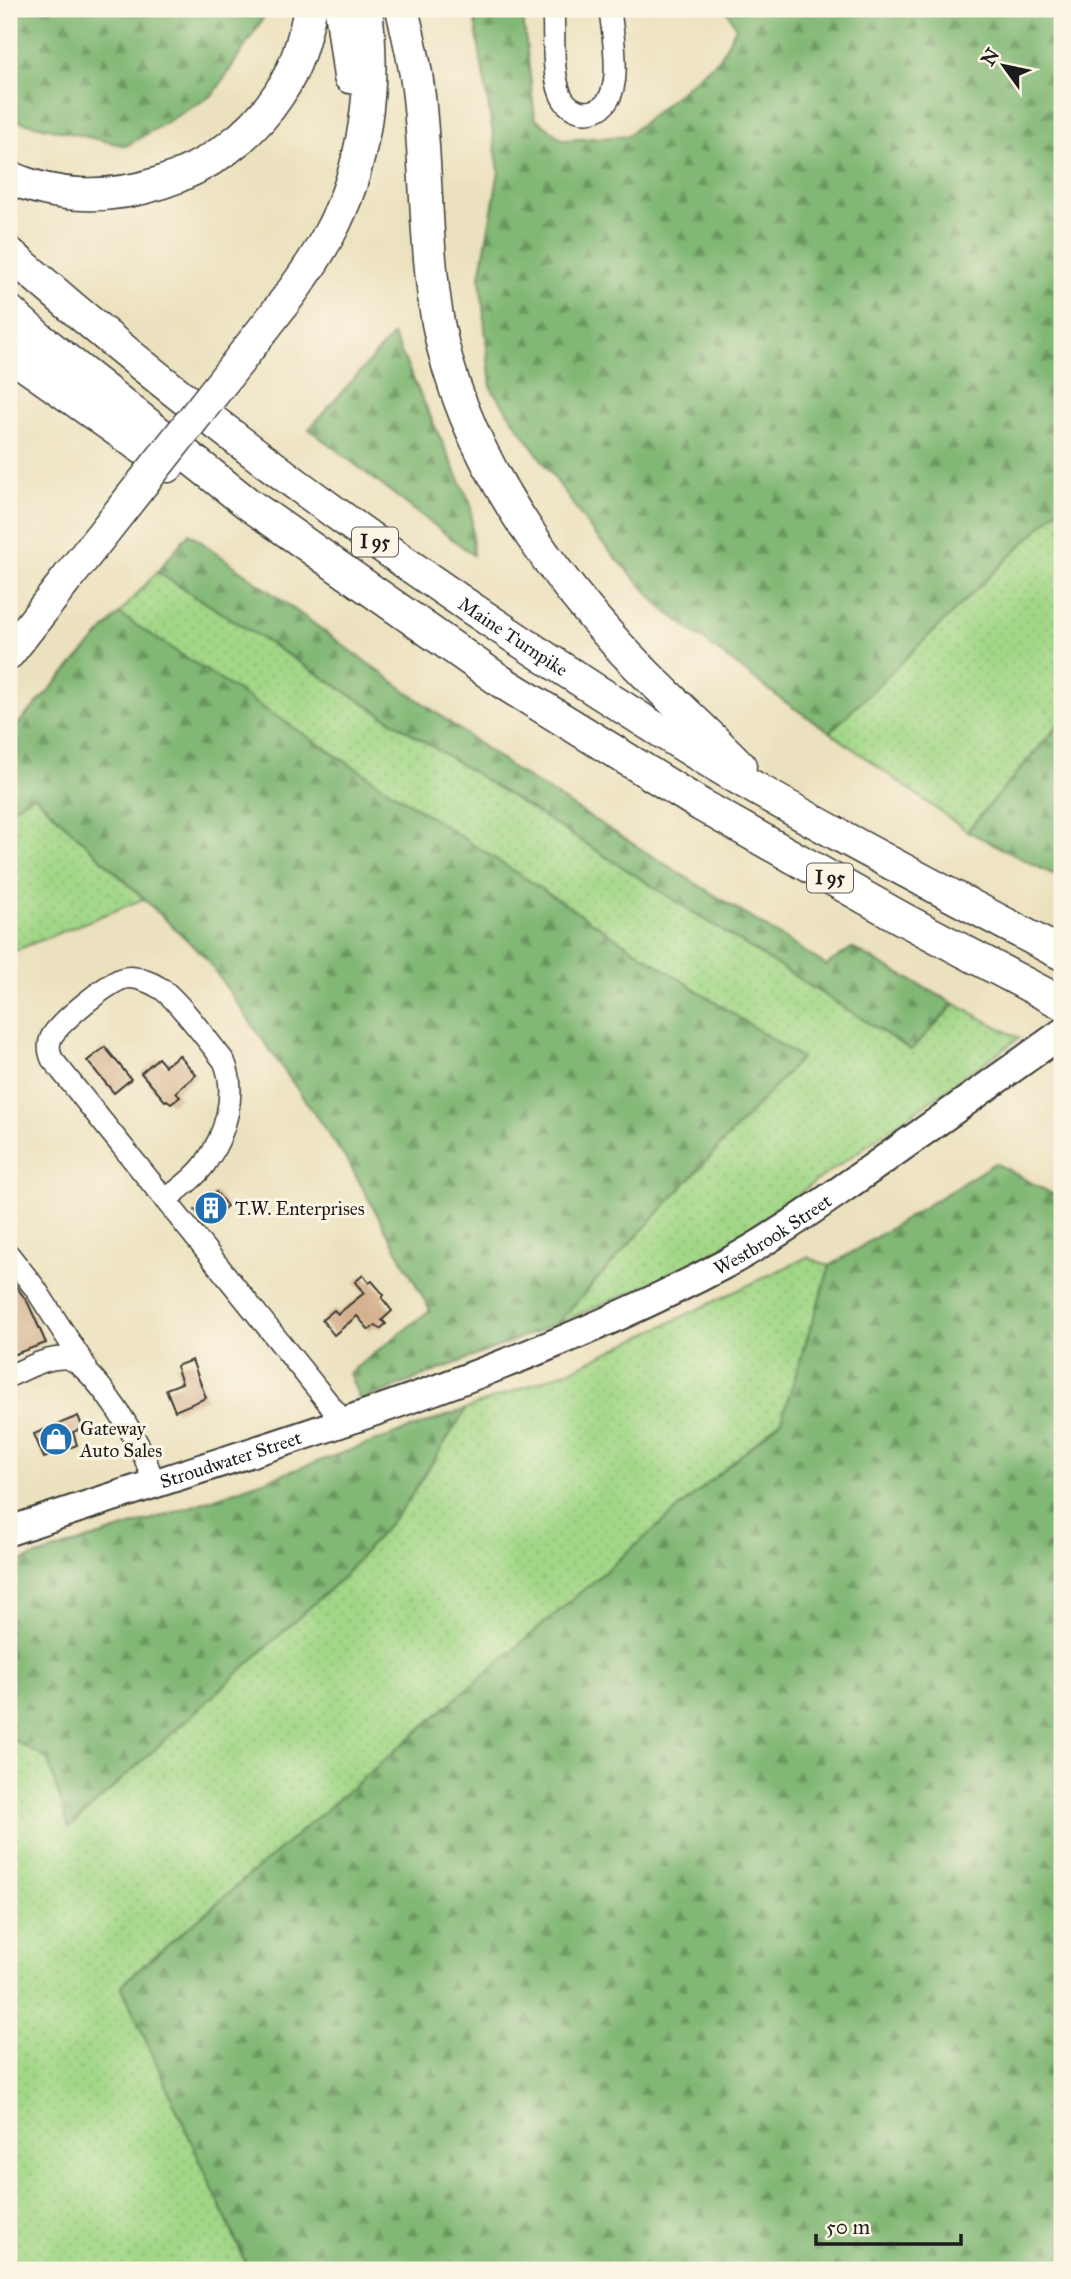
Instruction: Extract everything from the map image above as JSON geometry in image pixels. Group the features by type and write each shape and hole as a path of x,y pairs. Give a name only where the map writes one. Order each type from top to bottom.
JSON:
{"highway":[{"path":"9,177 58,192 105,194 149,187 172,179 213,158 250,130 279,94 300,54 310,9"},
{"path":"9,653 64,570 231,357 306,241 327,200 338,167 350,111 350,65 341,9"},
{"path":"231,357 291,294 316,256 347,194 360,149 367,104 369,58 366,9"},
{"path":"402,9 419,96 431,281 439,326 458,392 485,456 532,536 588,610 618,645 768,794"},
{"name":"Maine Turnpike","path":"9,253 226,431 412,569 508,635 700,756 905,871 1062,954"},
{"name":"I 95","path":"9,311 247,503 502,682 713,812 903,919 1062,1003"},
{"path":"9,354 216,500 247,503"},
{"path":"9,629 64,570"}],"main road":[{"name":"Westbrook Street","path":"451,1383 595,1327 760,1245 1062,1032"},
{"name":"Stroudwater Street","path":"9,1531 451,1383"}],"lane":[{"path":"554,9 557,80 561,96 569,107 586,112 602,107 612,95 616,80 610,9"},
{"path":"165,1200 205,1165 218,1141 228,1106 228,1070 224,1061 162,989 127,977 114,981 57,1028 50,1040 51,1059 343,1421"},
{"path":"9,1255 35,1288 141,1450 154,1483"},
{"path":"9,1376 49,1359 67,1358 87,1369"}],"green space":[{"path":"9,9 268,11 214,94 126,146 9,119"},
{"path":"473,9 522,9 535,118 563,140 627,136 720,58 736,27 726,9 1062,9 1062,506 830,732 785,702 663,609 594,534 491,388 480,277 499,171"},
{"path":"393,335 471,505 473,555 309,429"},
{"path":"1062,463 1062,721 967,831 830,732"},
{"path":"189,533 515,770 826,965 852,948 955,1004 911,1050 157,572"},
{"path":"157,572 911,1050 955,1004 1019,1038 723,1247 641,1288 556,1324 800,1058 119,614"},
{"path":"119,614 801,1058 556,1324 360,1401 349,1373 430,1310 350,1165 205,957 34,795 9,810 9,734"},
{"path":"1062,721 1062,879 967,831"},
{"path":"34,795 144,899 9,953 9,810"},
{"path":"995,1163 1062,1199 1062,2270 249,2270 121,1985 781,1421 830,1266"},
{"path":"807,1257 830,1266 781,1421 121,1985 249,2270 9,2270 9,1737 48,1760 69,1827 344,1576 406,1504 466,1409 573,1369"},
{"path":"466,1409 406,1504 344,1576 69,1828 48,1760 9,1737 9,1565 190,1507"}],"building":[{"path":"105,1047 131,1079 114,1093 87,1061"},
{"path":"179,1055 196,1075 176,1092 180,1097 171,1104 165,1101 141,1073 158,1058 165,1066"},
{"name":"T.W. Enterprises","path":"216,1192 227,1206 206,1223 195,1210"},
{"path":"363,1275 384,1295 382,1298 392,1311 382,1320 386,1324 380,1329 376,1325 369,1330 357,1316 334,1335 322,1320 334,1310 338,1314 364,1293 355,1282"},
{"path":"9,1276 28,1303 46,1343 9,1356"},
{"path":"192,1360 206,1398 175,1411 166,1389 182,1383 176,1366"},
{"name":"Gateway Auto Sales","path":"78,1416 83,1428 73,1432 77,1445 44,1458 34,1434"}],"place":[{"name":"T.W. Enterprises","path":"211,1208"},
{"name":"Gateway Auto Sales","path":"56,1439"}]}
